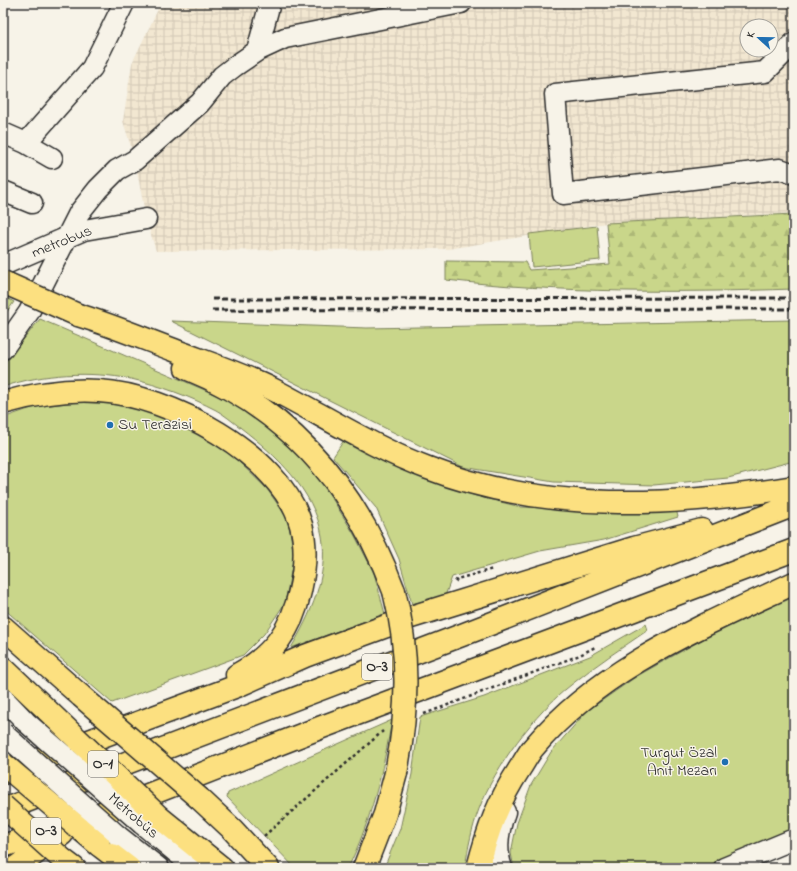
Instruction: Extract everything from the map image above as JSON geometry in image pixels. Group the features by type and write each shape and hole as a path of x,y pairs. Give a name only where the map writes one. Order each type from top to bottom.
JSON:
{"highway":[{"path":"3,282 78,315 115,326 230,370 274,390 388,452 428,469 507,492 556,499 586,501 670,501 716,498 794,487"},
{"path":"78,315 108,333 227,387 264,410 289,431 344,491 358,513 384,564 394,592 402,634 406,686 406,710 396,773 385,814 364,868"},
{"path":"3,403 29,396 66,391 99,391 125,394 153,403 185,416 228,438 261,465 290,500 301,524 305,545 305,567 292,621 274,646 255,665 173,705 159,716"},
{"name":"O-3","path":"3,810 477,629 794,505"},
{"path":"3,773 238,686 305,656 411,617 665,538 750,522"},
{"name":"O-3","path":"3,846 89,818 322,727 794,550"},
{"path":"478,868 490,826 507,789 532,749 561,719 591,692 644,657 702,625 794,583"},
{"path":"3,627 200,799 232,829 268,868"},
{"name":"O-1","path":"3,668 48,711 150,820 222,868"},
{"path":"3,764 108,840 128,868"},
{"path":"3,806 68,863"},
{"path":"15,868 58,836 89,818"}],"lane":[{"path":"26,143 92,68 124,3"},
{"path":"256,51 270,3"},
{"path":"3,349 26,318 79,213 112,175 135,160 200,103 222,76 256,51 284,38 461,3"},
{"path":"794,43 765,72 555,94 563,194 780,170 794,174"},
{"path":"3,133 26,143 52,158"},
{"path":"3,191 32,203"},
{"name":"metrobus","path":"3,265 84,230 146,219"},
{"name":"Metrobüs","path":"3,698 26,722 150,820 194,868"},
{"path":"3,704 26,722"},
{"name":"Metrobüs","path":"3,733 108,840 159,868"},
{"path":"502,868 497,852 499,829 532,749"},
{"path":"724,868 794,839"}],"shaded area":[{"path":"161,3 794,3 794,213 606,223 448,249 156,251 146,219 135,160 123,121 132,63"}],"green space":[{"path":"794,214 794,289 707,291 576,290 446,280 446,261 525,262 529,270 610,264 606,223"},
{"path":"597,226 600,260 532,267 529,234"},
{"path":"3,296 14,302 3,317"},
{"path":"40,319 228,400 267,425 298,454 325,487 354,534 374,573 385,614 291,648 311,609 323,565 322,536 318,519 311,504 292,475 267,450 226,416 206,405 164,388 115,376 83,374 50,376 18,382 3,387 3,365"},
{"path":"794,320 794,461 728,478 654,485 554,482 463,467 171,321 367,328"},
{"path":"74,402 124,404 167,418 201,434 233,456 267,489 288,519 294,556 285,603 264,634 243,655 112,703 3,608 3,418 34,407"},
{"path":"344,440 416,475 476,496 521,507 571,509 676,509 678,517 604,540 540,551 452,577 445,596 412,604 399,559 376,508 333,457"},
{"path":"794,597 794,834 702,868 514,868 511,853 517,823 531,785 551,752 587,711 637,676 725,627"},
{"path":"646,624 648,630 590,670 557,697 530,725 518,741 495,775 486,792 474,823 465,868 384,868 400,829 412,774 420,717 484,697 590,656"},
{"path":"392,720 385,758 370,814 348,868 295,868 227,797 228,793"}],"railway":[{"path":"212,299 794,298"},
{"path":"212,310 794,309"}],"place":[{"name":"Su Terazisi","path":"110,425"},
{"name":"Turgut Özal Anıt Mezarı","path":"725,762"}]}
